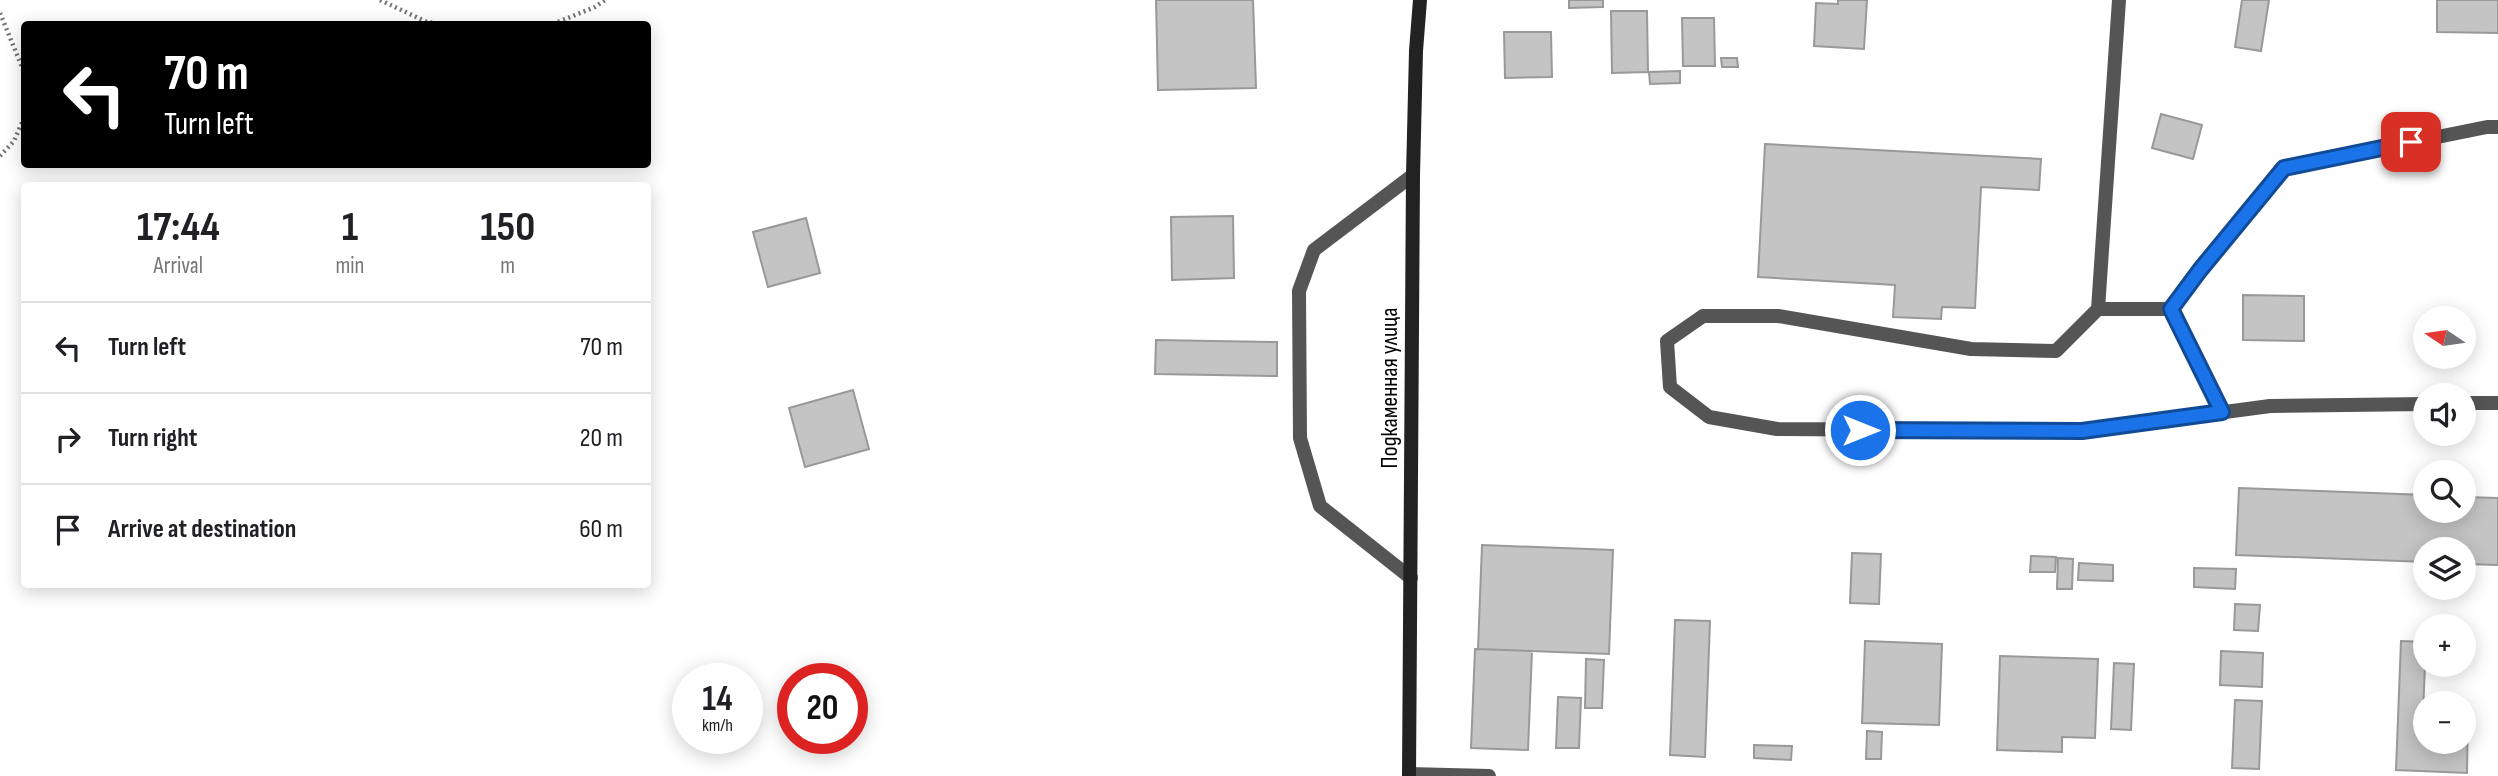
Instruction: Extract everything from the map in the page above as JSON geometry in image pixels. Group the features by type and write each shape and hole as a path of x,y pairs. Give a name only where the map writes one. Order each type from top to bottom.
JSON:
{"street":[{"name":"Подкаменная улица","path":"1409,775 1413,175 1420,0"},
{"path":"2119,0 2098,309 2056,351 1971,349 1778,316 1703,316 1667,341 1670,387 1709,417 1777,429 2082,431 2270,406 2413,404"},
{"path":"2171,309 2284,168 2498,127"},
{"path":"1411,578 1320,506 1300,438 1299,291 1314,250 1413,175"},
{"path":"2098,309 2171,309"},
{"path":"2171,309 2222,412"},
{"path":"2476,403 2498,403"},
{"path":"1409,775 1489,776"}],"path":[{"path":"380,0 425,21"},
{"path":"560,21 605,0"},
{"path":"0,13 21,65"},
{"path":"0,156 14,141 21,125"}],"building":[{"path":"1156,0 1253,0 1256,88 1158,90"},
{"path":"1569,0 1603,0 1603,7 1569,8"},
{"path":"1838,0 1867,0 1864,49 1814,46 1816,3 1838,4"},
{"path":"2242,0 2269,0 2261,51 2235,47"},
{"path":"2437,0 2498,0 2498,33 2437,32"},
{"path":"1611,11 1647,11 1648,72 1612,73"},
{"path":"1682,18 1714,18 1715,66 1683,66"},
{"path":"1504,32 1551,32 1552,77 1505,78"},
{"path":"1721,58 1737,58 1738,67 1722,67"},
{"path":"1680,71 1680,83 1650,84 1649,72"},
{"path":"2161,114 2202,125 2193,159 2152,148"},
{"path":"1765,144 2041,159 2039,190 1981,187 1975,308 1942,307 1941,319 1893,317 1895,285 1758,277"},
{"path":"1233,216 1234,278 1172,280 1171,217"},
{"path":"806,218 820,273 768,287 753,232"},
{"path":"2243,295 2304,296 2304,341 2243,340"},
{"path":"1156,340 1277,342 1277,376 1155,374"},
{"path":"853,390 869,449 805,467 789,408"},
{"path":"2239,488 2413,495 2413,523 2476,523 2476,497 2498,498 2498,565 2476,564 2476,537 2413,537 2413,562 2236,555"},
{"path":"1482,545 1613,550 1609,654 1478,649"},
{"path":"1852,553 1881,554 1879,604 1850,603"},
{"path":"2031,556 2056,557 2055,572 2030,572"},
{"path":"2058,558 2073,559 2072,589 2057,589"},
{"path":"2079,563 2113,565 2113,581 2078,580"},
{"path":"2194,568 2236,569 2235,589 2194,587"},
{"path":"2235,604 2260,605 2258,631 2234,630"},
{"path":"1675,620 1710,621 1705,757 1670,755"},
{"path":"1865,641 1942,644 1939,725 1862,723"},
{"path":"2401,641 2413,641 2413,677 2425,677 2424,691 2413,691 2413,754 2467,754 2467,773 2396,770"},
{"path":"1475,649 1532,651 1528,750 1471,748"},
{"path":"2221,651 2263,653 2262,687 2220,685"},
{"path":"2000,656 2098,659 2095,738 2062,737 2062,752 1997,750"},
{"path":"1586,659 1604,660 1602,708 1585,708"},
{"path":"2114,663 2134,664 2131,730 2111,729"},
{"path":"1558,697 1581,698 1579,748 1556,748"},
{"path":"2235,700 2262,701 2259,769 2232,768"},
{"path":"1867,731 1882,732 1881,759 1866,759"},
{"path":"1754,745 1792,746 1791,760 1754,758"}],"route":[{"path":"1860,430 2082,431 2222,412 2171,309 2284,168 2411,142"}]}
